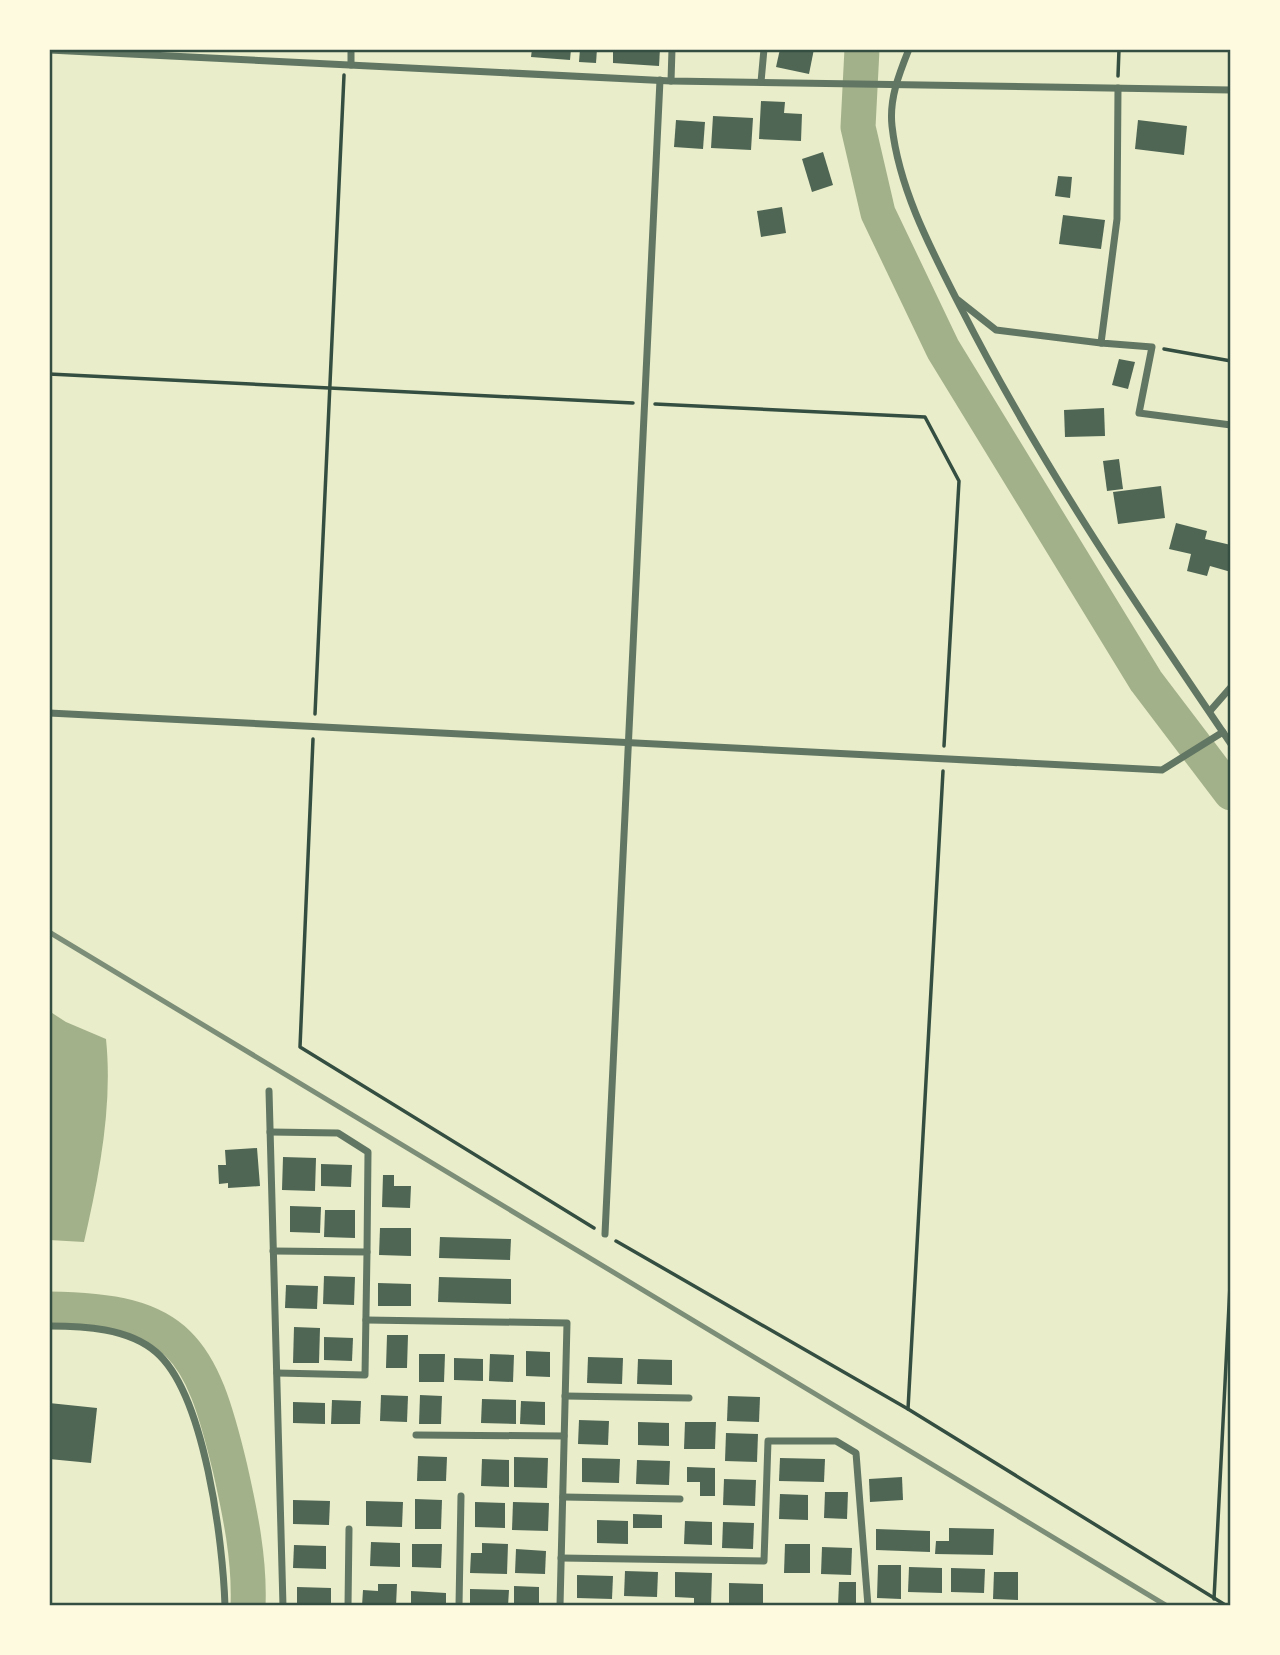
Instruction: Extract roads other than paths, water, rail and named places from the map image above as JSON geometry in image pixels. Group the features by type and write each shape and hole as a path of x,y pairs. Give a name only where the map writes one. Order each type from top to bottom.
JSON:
{"street":[{"path":"351,49 351,65"},
{"path":"671,80 672,49"},
{"path":"761,82 764,49"},
{"path":"909,49 895,85 892,124 913,206 956,299 1050,467 1170,658 1231,744"},
{"path":"49,50 660,80 1231,90"},
{"path":"605,1234 660,80"},
{"path":"1101,343 1118,219 1118,88"},
{"path":"956,299 996,330 1152,347 1139,413 1231,425"},
{"path":"1210,711 1231,687"},
{"path":"49,713 1162,769 1223,732"},
{"path":"269,1091 283,1606"},
{"path":"270,1132 338,1133 368,1152 365,1375 277,1373"},
{"path":"274,1251 367,1252"},
{"path":"366,1320 567,1323 560,1606"},
{"path":"49,1326 102,1329 136,1338 157,1352 176,1375 194,1416 203,1456 217,1523 225,1606"},
{"path":"565,1396 689,1398"},
{"path":"416,1435 564,1436"},
{"path":"561,1558 764,1561 768,1441 836,1441 856,1452 869,1606"},
{"path":"459,1606 461,1496"},
{"path":"563,1497 680,1499"},
{"path":"348,1606 349,1529"}],"waterway":[{"path":"862,49 858,127 878,213 943,349 1146,681 1231,793"},
{"path":"49,1309 93,1311 128,1317 156,1328 178,1344 195,1365 208,1392 234,1485 246,1554 248,1606"}],"railway":[{"path":"49,932 1167,1606"}]}
